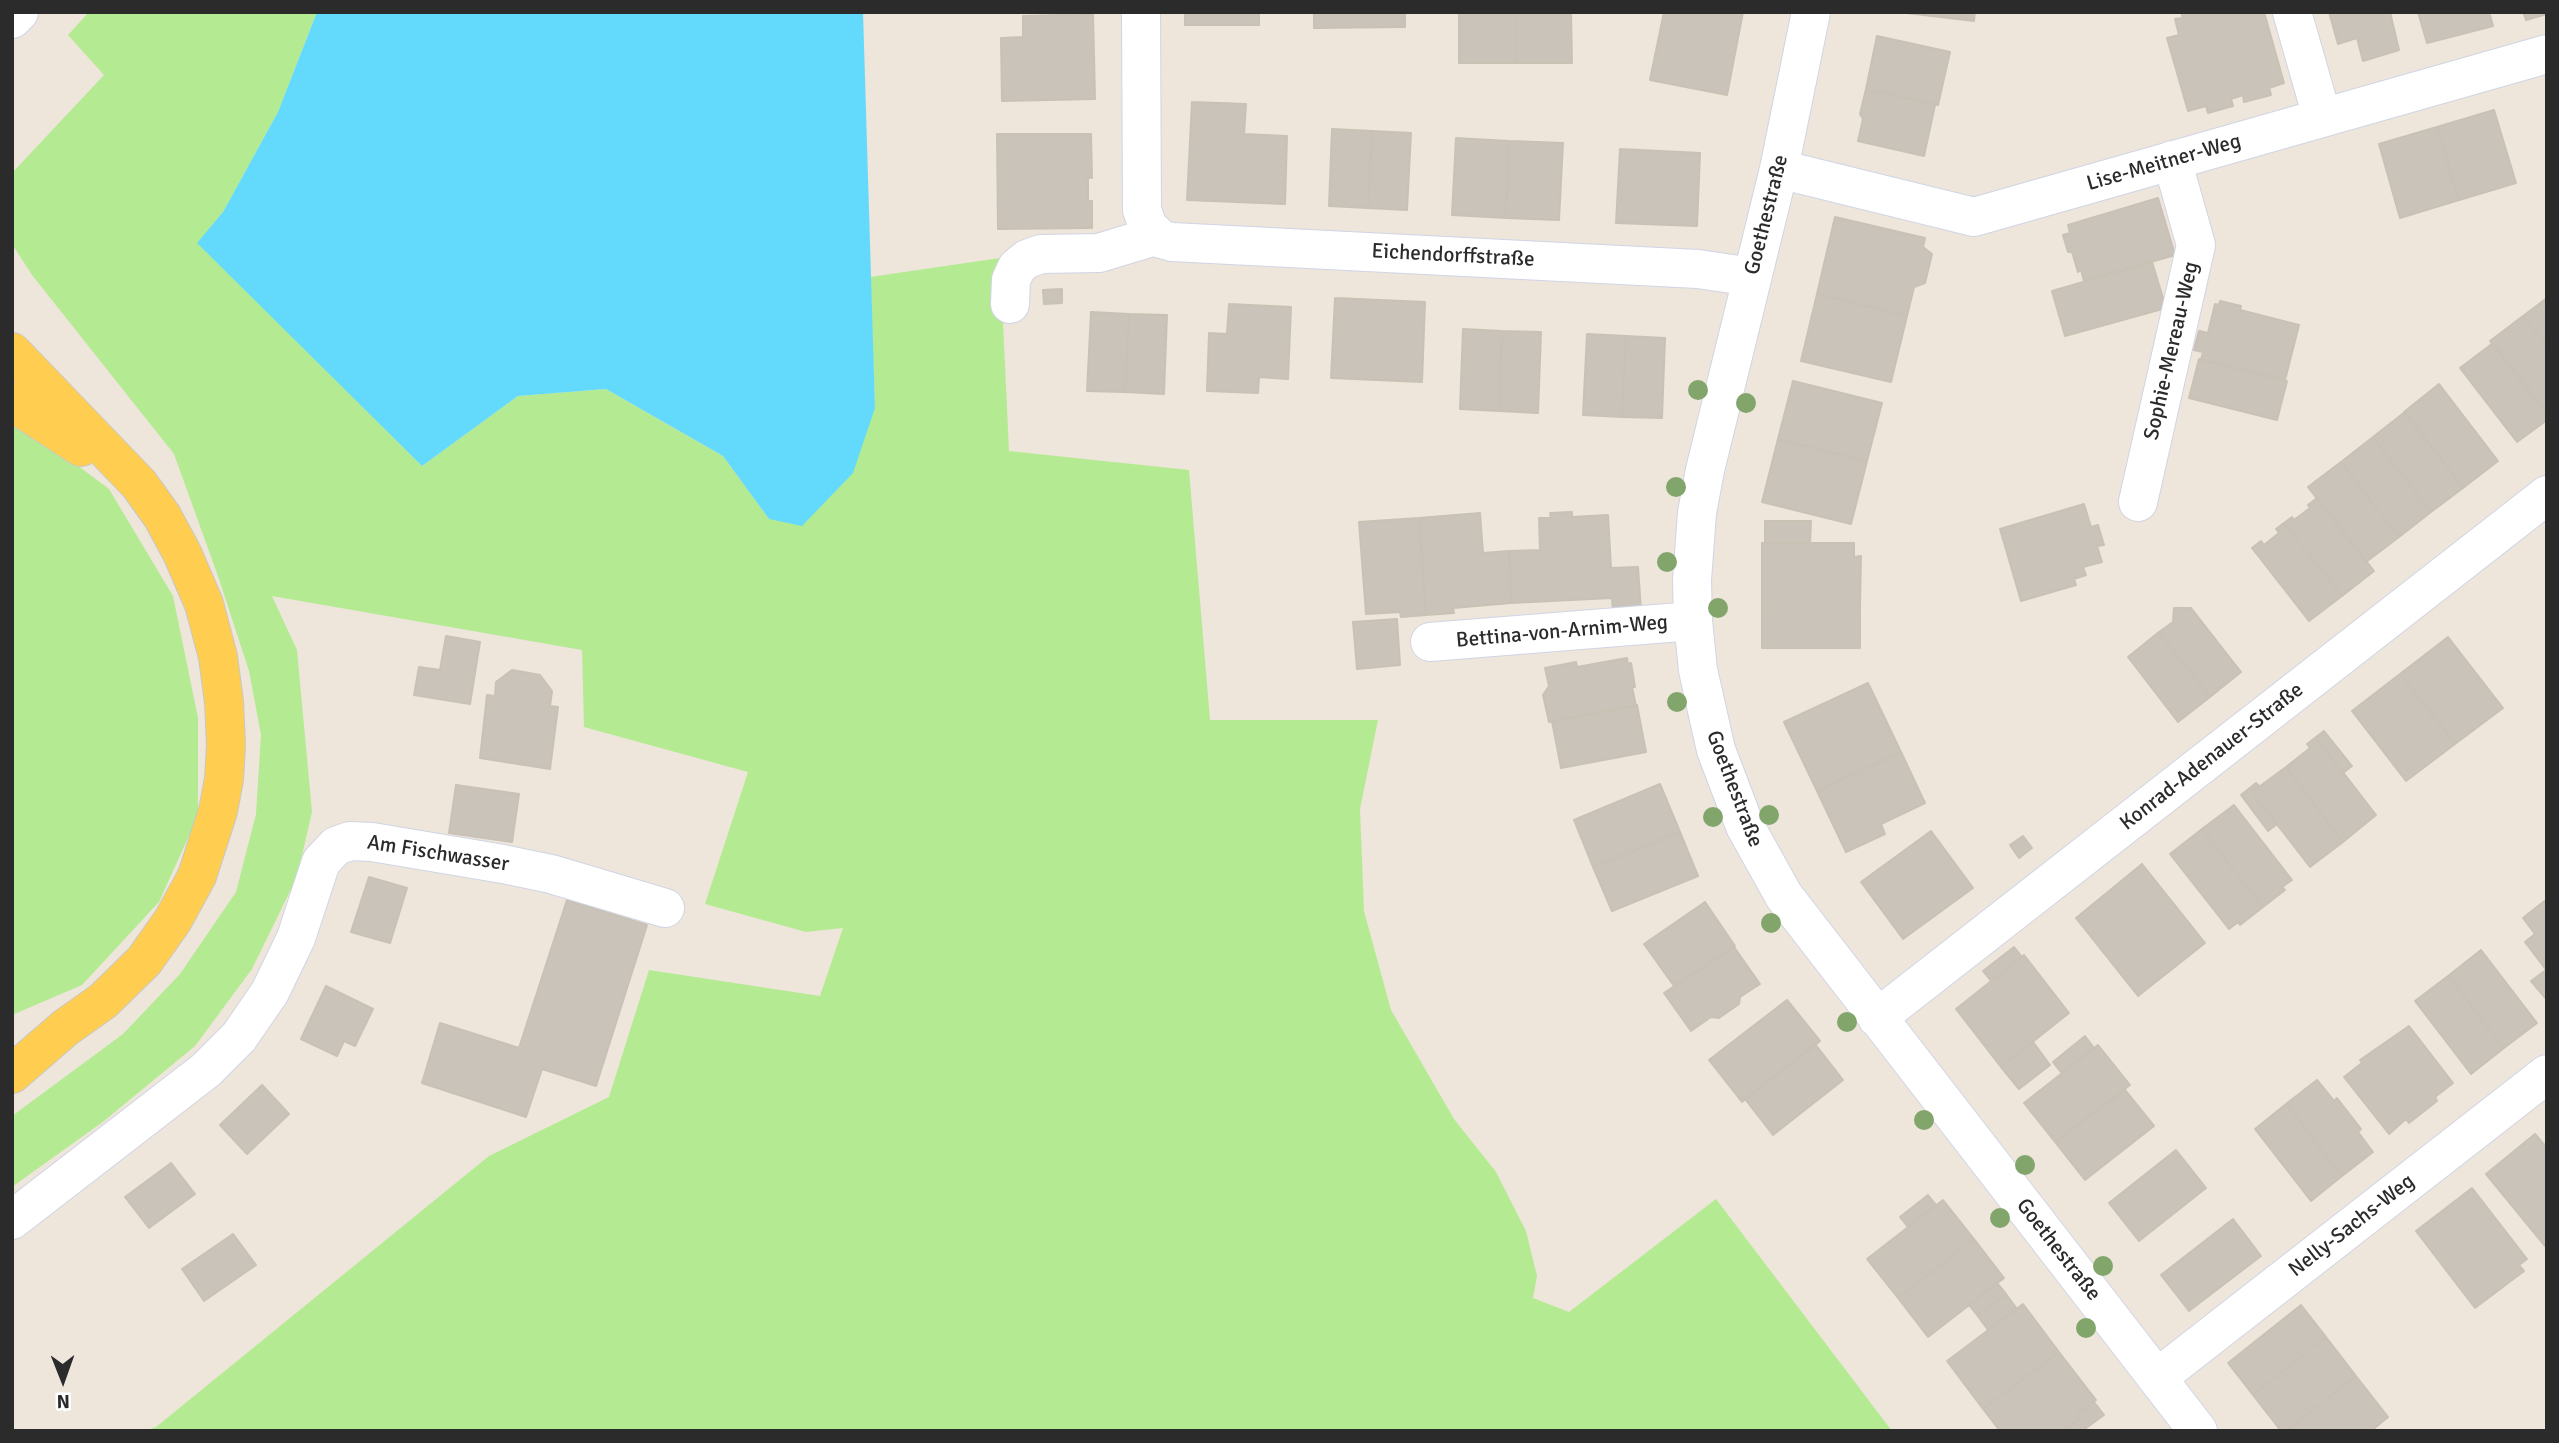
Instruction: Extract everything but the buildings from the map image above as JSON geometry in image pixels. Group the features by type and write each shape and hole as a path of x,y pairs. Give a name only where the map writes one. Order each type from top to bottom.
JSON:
{"main road":[{"path":"12,352 139,484 162,516 183,553 204,604 218,657 225,702 224,779 218,811 197,876 173,920 144,961 103,1001 65,1028 12,1074"},
{"path":"12,402 139,484"},
{"path":"12,1046 65,1028"}],"street":[{"path":"12,19 19,12"},
{"path":"1141,12 1142,209 1145,221 1155,236"},
{"name":"Goethestraße","path":"1811,12 1779,169 1703,481 1693,549 1693,621 1698,670 1716,750 1745,826 1784,896 2198,1431"},
{"path":"2292,12 2322,117"},
{"name":"Lise-Meitner-Weg","path":"1779,169 1974,216 2547,54"},
{"name":"Sophie-Mereau-Weg","path":"2138,502 2196,245 2172,160"},
{"name":"Eichendorffstraße","path":"1010,304 1011,280 1017,267 1027,259 1041,254 1099,253 1155,236 1172,242 1698,268 1752,277"},
{"name":"Konrad-Adenauer-Straße","path":"1877,1018 2547,495"},
{"name":"Bettina-von-Arnim-Weg","path":"1430,642 1693,621"},
{"name":"Am Fischwasser","path":"12,1220 205,1070 239,1037 270,992 296,938 321,862 336,846 350,841 372,842 503,864 551,874 665,908"},
{"name":"Nelly-Sachs-Weg","path":"2157,1378 2547,1074"}],"green space":[{"path":"89,12 317,12 278,112 223,212 198,243 422,466 518,396 606,389 723,456 769,519 875,408 870,277 1000,258 1009,451 1189,470 1210,720 1378,720 1360,809 1364,911 1391,1010 1454,1119 1496,1172 1526,1231 1537,1276 1533,1298 1569,1312 1716,1199 1892,1431 145,1431 156,1427 489,1156 609,1097 649,970 820,996 843,928 806,932 705,904 748,772 584,727 582,650 272,596 297,650 312,812 297,877 252,969 195,1046 104,1121 12,1187 12,1116 123,1034 180,974 236,892 256,814 261,735 249,671 174,454 32,275 12,244 12,173 104,75 68,35"},
{"path":"12,423 25,426 109,489 173,596 198,718 198,816 159,902 82,985 12,1015"}],"water":[{"path":"317,12 863,12 875,408 853,473 802,526 769,519 723,456 606,389 518,396 422,466 197,243 223,212 278,112"}]}
